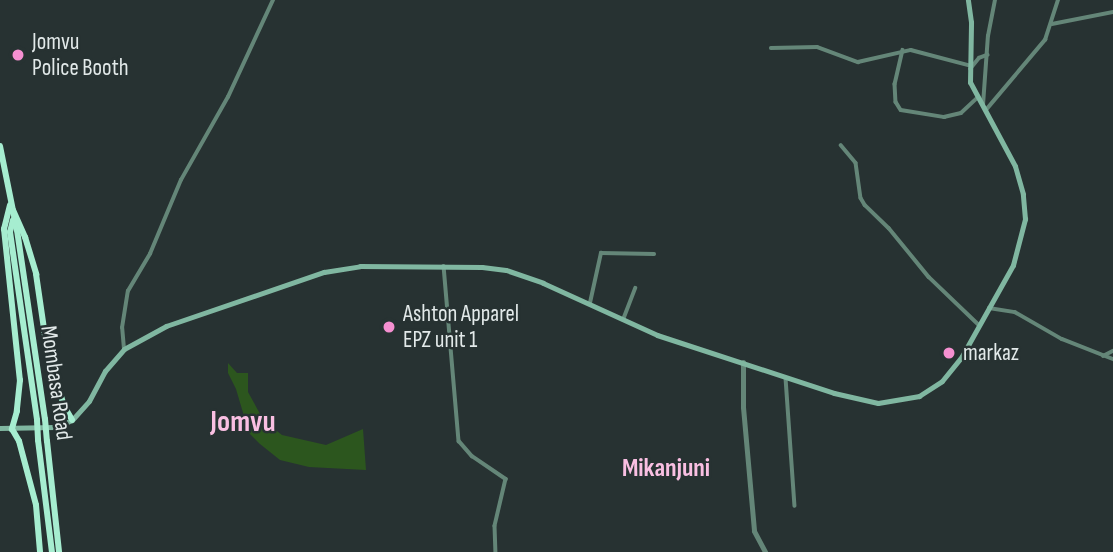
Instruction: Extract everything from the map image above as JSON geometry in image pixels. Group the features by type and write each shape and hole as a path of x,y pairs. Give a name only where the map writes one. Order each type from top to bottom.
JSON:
{"highway":[{"name":"Mombasa Road","path":"0,146 17,230 45,419 52,552"},
{"path":"10,205 29,249 36,274 47,349 64,406 72,420"},
{"path":"10,205 4,229 20,380 12,429 19,441 36,505 40,552"},
{"name":"Mombasa Road","path":"52,520 59,552"}],"main road":[{"path":"0,428 55,427 72,420 89,401 105,371 124,349 194,314 324,272 360,266 482,267 524,275 668,339 874,403 907,401 929,392 954,368 989,308 1015,260 1025,215 1015,166 971,86 968,68 971,22 968,0"}],"street":[{"path":"124,349 122,328 128,291 150,254 181,180 228,97 273,0"},
{"path":"984,109 987,55 995,0"},
{"path":"984,109 1042,45 1052,24 1058,0"},
{"path":"1052,24 1113,12"},
{"path":"771,48 817,47 858,62 903,50 968,68 987,55"},
{"path":"903,50 895,84 895,102 901,110 944,117 961,113 977,98"},
{"path":"841,145 856,163 861,198 865,205 889,228 929,277 979,325"},
{"path":"589,305 601,253 654,254"},
{"path":"444,266 459,441 472,456 506,479 495,526 496,552"},
{"path":"623,320 635,288"},
{"path":"989,308 1015,312 1113,359"},
{"path":"1103,356 1113,351"},
{"path":"743,362 743,407 754,531 765,552"},
{"path":"786,376 795,506"}],"green space":[{"path":"228,363 237,373 248,373 248,392 264,421 282,435 326,445 363,429 366,470 309,467 280,460 249,433 236,389 228,373"}],"place":[{"name":"Jomvu Police Booth","path":"18,55"},
{"name":"Ashton Apparel EPZ unit 1","path":"389,327"},
{"name":"markaz","path":"949,353"}],"district":[{"name":"Jomvu","path":"243,422"},
{"name":"Mikanjuni","path":"666,469"}]}
